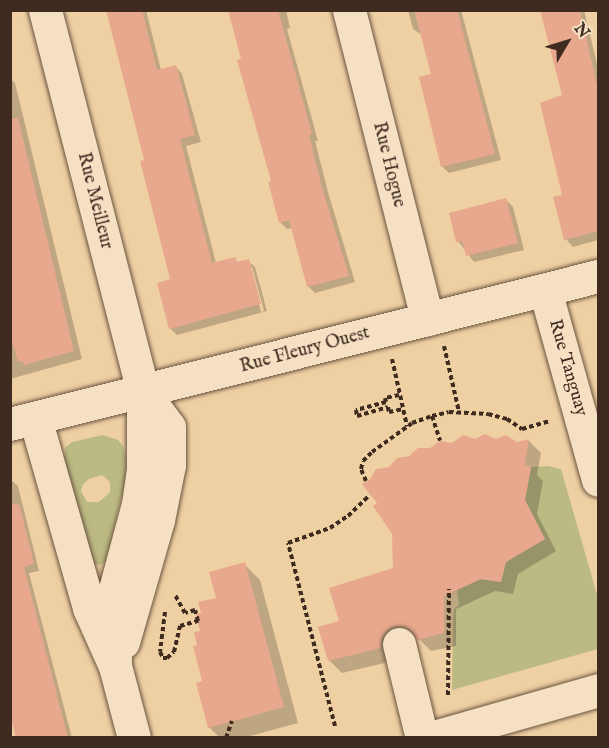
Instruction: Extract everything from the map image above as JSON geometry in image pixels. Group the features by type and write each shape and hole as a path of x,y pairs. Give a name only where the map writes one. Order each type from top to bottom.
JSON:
{"street":[{"name":"Rue Meilleur","path":"45,10 143,392 169,427 168,474 137,600 115,666"},
{"name":"Rue Hogue","path":"349,10 435,331"},
{"name":"Rue Fleury Ouest","path":"23,421 143,392 435,331 545,290 598,276"},
{"name":"Rue Tanguay","path":"545,290 598,480"},
{"path":"23,421 89,609 115,666 134,738"},
{"path":"399,644 422,738"},
{"path":"430,738 598,690"}],"path":[{"path":"435,331 459,412"},
{"path":"391,356 407,426"},
{"path":"399,395 385,398 386,402 356,410 357,416 388,407 389,412 403,409"},
{"path":"366,481 361,469 363,461 407,426 432,416 480,412 507,419 522,429 551,421"},
{"path":"432,416 440,441"},
{"path":"335,726 288,543 330,528 348,516 370,495"},
{"path":"448,695 449,589"},
{"path":"165,613 160,652 163,658 167,658 174,652 180,626 198,621 195,610 185,613 175,595"},
{"path":"226,738 232,721"}],"shaded area":[{"path":"103,435 118,440 123,446 127,462 125,482 106,561 100,565 89,562 59,457 65,455 65,448 72,442","holes":["102,475 110,482 110,492 99,502 87,502 81,491 83,484 89,479"]},
{"path":"548,466 561,469 598,598 598,649 452,690 453,621 454,609 459,605 457,589 481,579 501,582 506,562 545,539 525,500 531,467"}],"building":[{"path":"106,10 142,10 157,70 176,65 195,135 180,139 212,263 235,257 237,262 249,259 261,304 169,329 157,283 170,279 140,161 144,160"},
{"path":"228,10 278,10 312,134 309,135 321,184 349,276 307,287 289,220 279,223 268,182 271,181 237,60 241,59"},
{"path":"414,10 457,10 495,154 441,167 419,77 431,74"},
{"path":"540,10 580,10 598,90 598,231 564,240 553,197 562,195 540,103 562,95"},
{"path":"18,118 74,351 24,365 23,361 18,362 10,334 10,119"},
{"path":"506,198 518,243 466,256 462,241 456,242 449,213"},
{"path":"485,434 496,439 506,435 517,442 529,439 525,465 531,467 525,500 545,539 506,562 501,582 481,579 444,596 444,633 417,640 413,632 405,626 394,626 387,630 381,638 381,648 328,661 318,627 339,621 329,588 393,568 392,534 373,506 377,503 362,484 370,479 376,469 389,467 397,458 409,456 418,448 430,448 440,441 452,443 463,435 475,439"},
{"path":"19,504 34,564 24,567 68,738 16,738 10,715 10,505"},
{"path":"245,562 284,707 208,728 196,683 202,681 193,646 197,645 194,632 200,631 196,614 201,613 198,602 216,598 209,572"}]}
